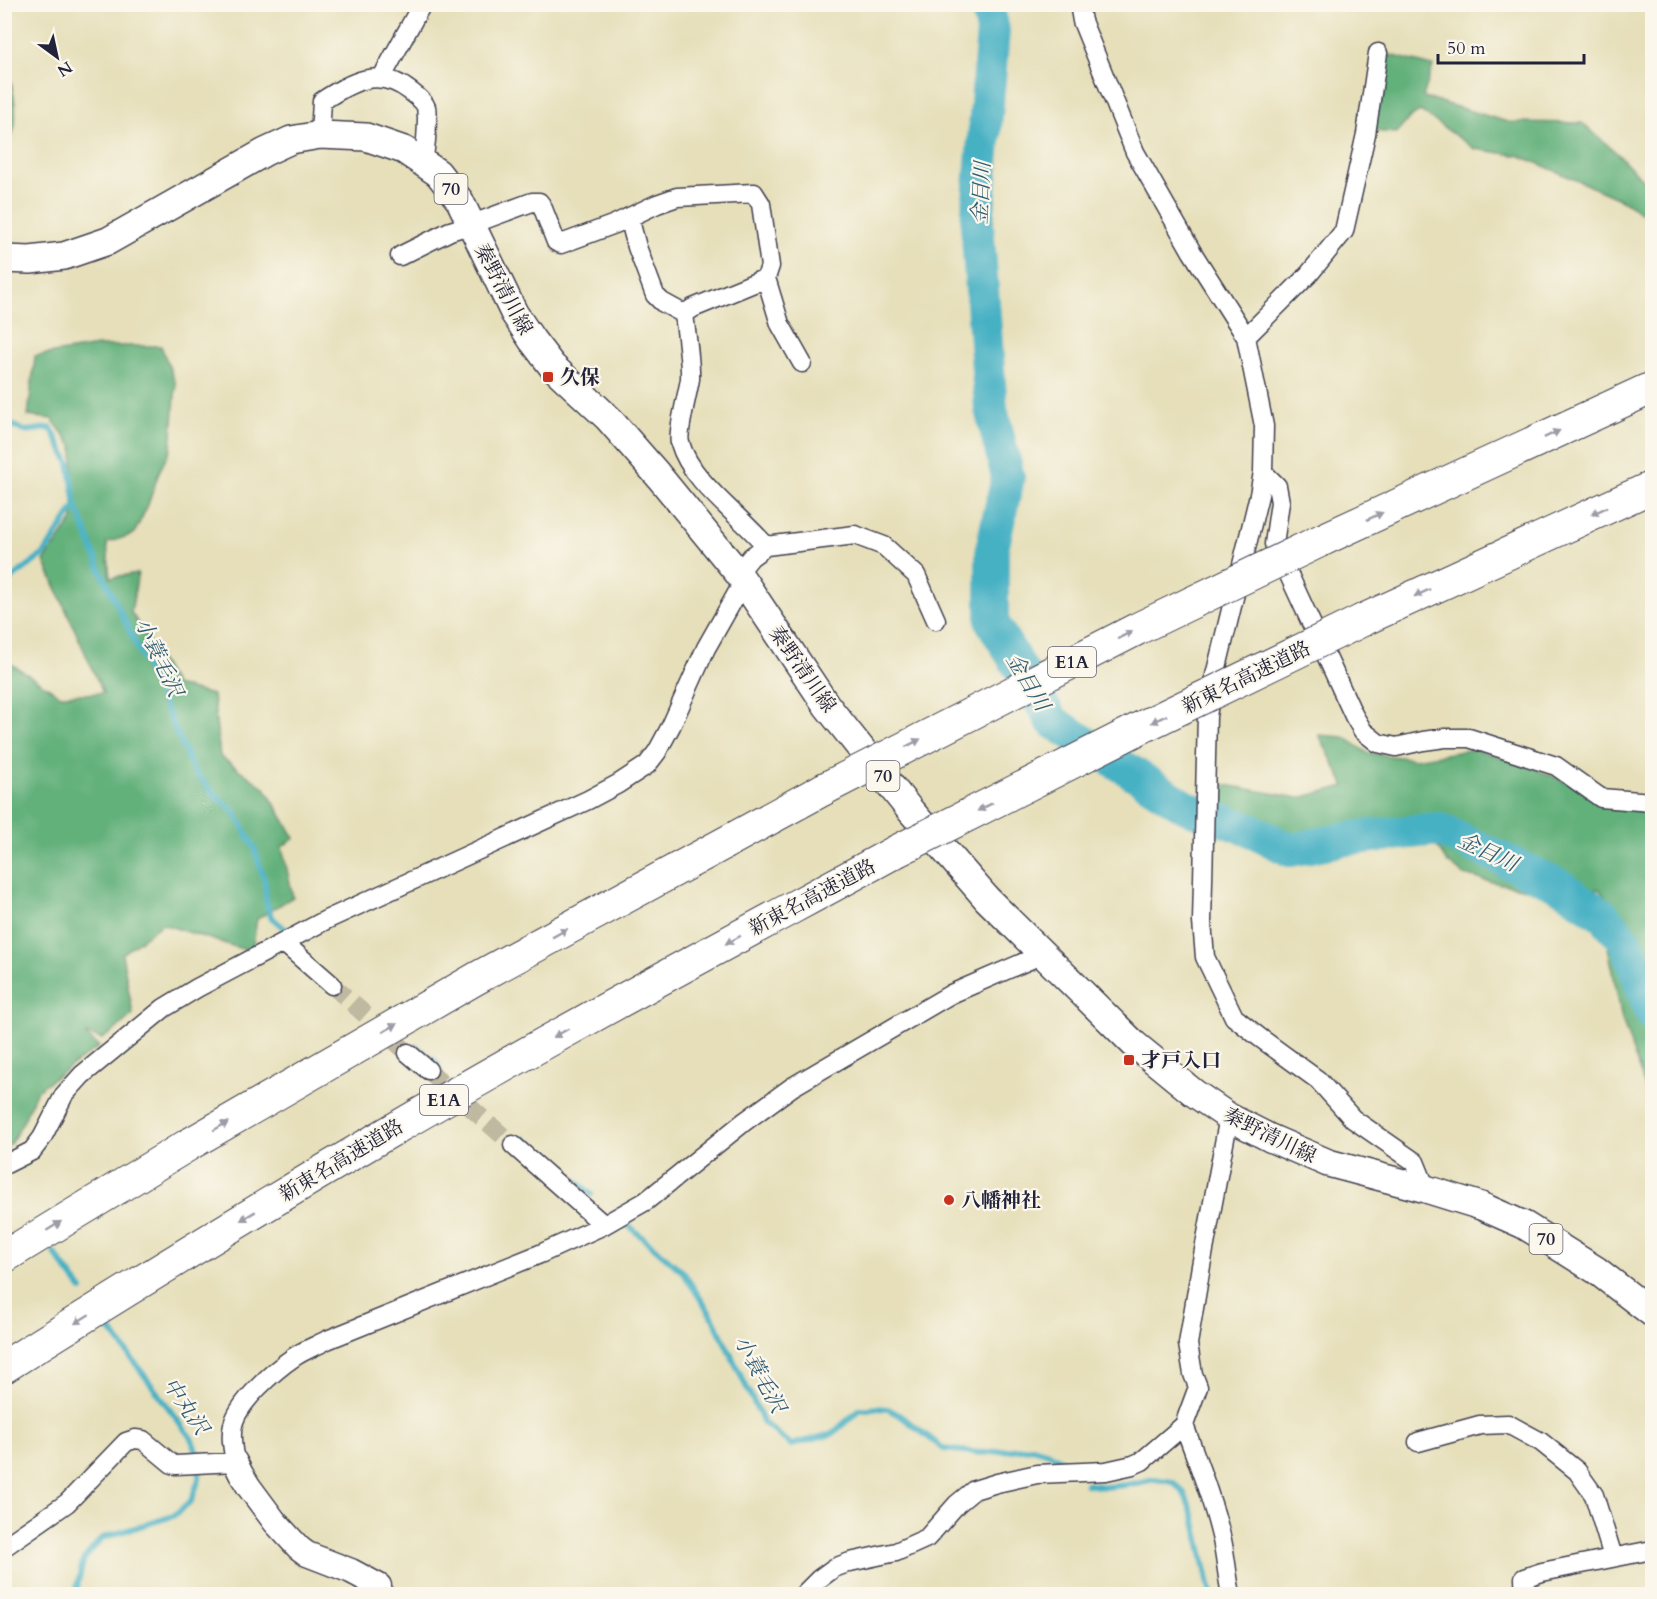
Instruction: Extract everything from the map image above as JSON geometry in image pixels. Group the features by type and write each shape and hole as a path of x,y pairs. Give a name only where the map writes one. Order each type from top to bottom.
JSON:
{"highway":[{"name":"E1A","path":"4,1257 188,1145 472,981 824,789 1137,629 1322,540 1647,390"},
{"name":"新東名高速道路","path":"4,1367 236,1223 396,1128 588,1018 895,852 1142,727 1363,620 1653,487"}],"main road":[{"name":"秦野清川線","path":"4,259 30,260 63,255 108,241 265,152 291,140 320,135 366,136 405,150 438,173 460,201 514,313 532,340 552,366 608,418 665,483 741,577 827,706 910,810 987,899 1134,1044 1194,1093 1229,1117 1328,1163 1481,1206 1524,1226 1596,1270 1653,1313"},
{"path":"224,1462 241,1474 275,1522 299,1548 307,1554 379,1586 375,1594"}],"street":[{"path":"382,77 422,4"},
{"path":"1079,4 1082,21 1135,152 1192,252 1246,337 1264,426 1263,472 1259,495 1210,692 1207,716 1202,921 1205,957 1234,1017 1318,1080 1353,1119 1414,1162 1426,1189"},
{"path":"1246,337 1309,274 1344,231 1366,134 1378,53"},
{"path":"320,135 322,101 355,83 382,77 391,79 417,96 426,107 428,135 423,162"},
{"path":"400,256 450,231 532,202 539,202 542,206 556,242 561,244 677,197 754,193 760,204 770,266 766,278 780,324 802,363"},
{"path":"629,217 637,247 655,295 662,302 684,314"},
{"path":"684,314 693,308 766,278"},
{"path":"684,314 690,376 679,441 689,462 705,484 766,546"},
{"path":"1263,472 1277,486 1280,502 1274,544 1363,731 1378,743 1396,747 1423,741 1469,738 1556,766 1601,798 1653,802"},
{"path":"4,1165 32,1151 42,1138 63,1095 82,1075 164,1008 197,988 326,920 588,800 647,765 657,753 671,726 751,557 766,546 855,535 884,546 916,574 936,620"},
{"path":"284,943 332,985"},
{"path":"4,1547 66,1503 126,1442 135,1439 143,1440 172,1464 224,1462 232,1448 233,1425 240,1409 256,1389 295,1356 327,1340 540,1254 604,1225 646,1201 744,1122 792,1087 951,994 1043,954"},
{"path":"408,1053 428,1070"},
{"path":"804,1594 834,1568 850,1562 896,1552 927,1538 957,1504 974,1490 1037,1474 1106,1471 1133,1465 1142,1461 1184,1425 1198,1387 1193,1374 1188,1344 1229,1117"},
{"path":"513,1145 604,1225"},
{"path":"1418,1443 1480,1425 1499,1424 1508,1424 1541,1442 1577,1471 1594,1495 1614,1557"},
{"path":"1184,1425 1223,1542 1231,1594"},
{"path":"1525,1594 1524,1578 1542,1572 1653,1550"}],"green space":[{"path":"4,53 15,106 12,135 5,141"},
{"path":"1386,54 1433,66 1423,97 1508,122 1582,123 1617,153 1645,182 1652,185 1652,220 1624,201 1521,156 1475,149 1420,111 1410,117 1397,133 1374,131"},
{"path":"97,346 161,346 176,384 171,449 159,472 148,505 134,534 107,543 110,578 138,573 131,612 175,685 213,695 220,756 265,788 295,838 282,847 293,897 257,919 252,952 162,924 122,954 133,1014 102,1039 85,1034 99,1047 37,1090 24,1120 5,1149 5,660 60,695 103,693 44,561 73,520 73,447 52,419 28,416 35,356"},
{"path":"1319,735 1344,737 1368,753 1415,759 1475,749 1528,766 1586,790 1652,809 1652,1102 1649,1099 1622,1019 1608,947 1613,906 1599,889 1556,895 1464,875 1447,862 1431,837 1372,843 1326,855 1294,841 1216,814 1221,784 1299,798 1345,786"}],"waterway":[{"name":"金目川","path":"987,4 993,31 977,224 991,409 1008,477 992,549 992,622 1052,721 1186,807 1251,830 1290,850 1345,839 1438,829 1562,887 1604,916 1627,944 1652,1014"},
{"name":"小蓑毛沢","path":"4,421 24,431 51,428 69,463 76,505 100,569 193,770 216,796 234,811 254,847 265,883 266,901 271,917 284,928"},
{"name":"中丸沢","path":"4,584 44,554 76,505"},
{"name":"小蓑毛沢","path":"417,1047 438,1064"},
{"name":"小蓑毛沢","path":"525,1139 591,1194"},
{"name":"小蓑毛沢","path":"629,1226 683,1272 713,1318 764,1423 791,1445 832,1434 859,1410 877,1408 888,1409 901,1416 944,1449 981,1453 1032,1448 1049,1453 1063,1461"},
{"name":"中丸沢","path":"54,1253 82,1290"},
{"name":"中丸沢","path":"79,1594 77,1586 84,1559 102,1538 173,1516 191,1501 199,1479 200,1459 191,1438 106,1324"},
{"name":"小蓑毛沢","path":"1086,1484 1105,1487 1155,1479 1173,1482 1184,1493 1194,1517 1211,1594"}],"tunnel":[{"path":"332,985 408,1053"},
{"path":"428,1070 513,1145"}],"place":[{"name":"久保","path":"548,377"},
{"name":"才戸入口","path":"1129,1060"},
{"name":"八幡神社","path":"949,1200"}]}
